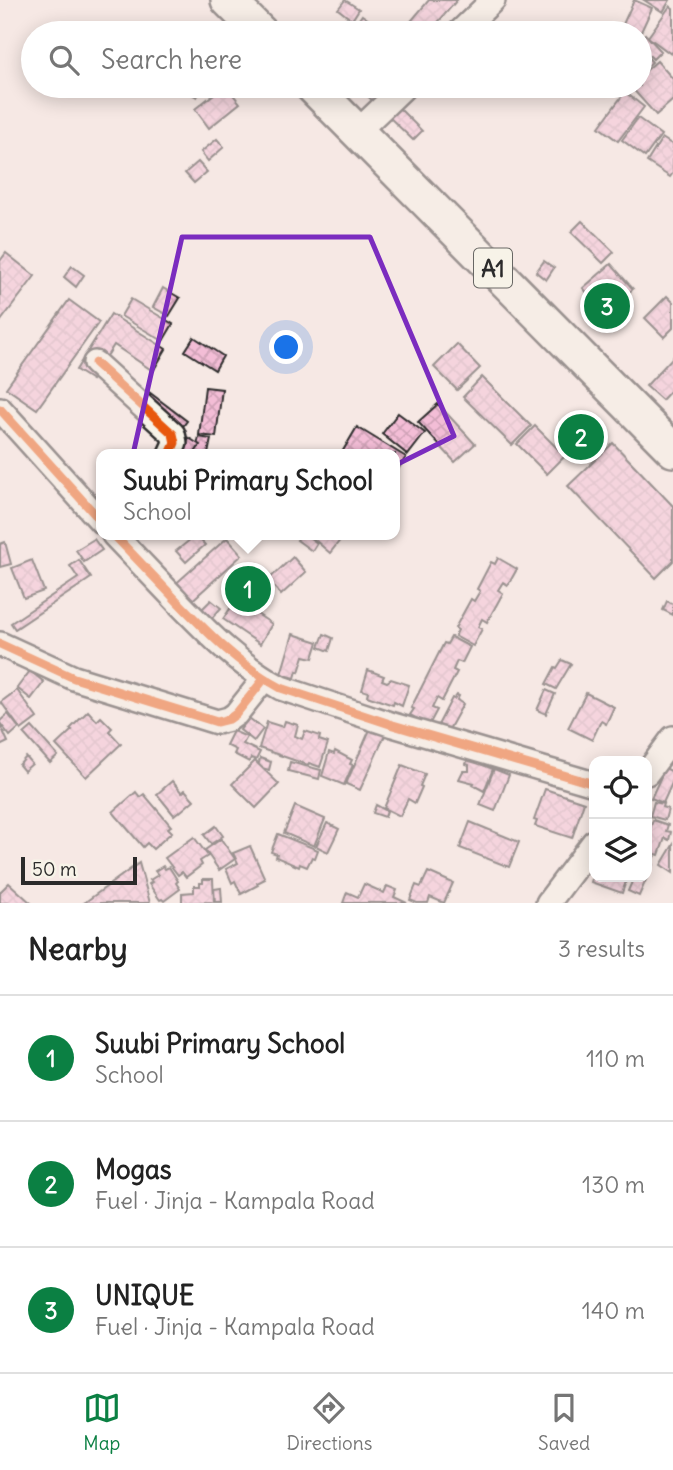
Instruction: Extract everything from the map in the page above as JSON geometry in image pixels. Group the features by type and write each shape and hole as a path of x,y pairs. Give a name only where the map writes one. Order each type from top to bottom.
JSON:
{"highway":[{"path":"228,0 249,21"},
{"name":"A1","path":"324,98 673,450"}],"street":[{"path":"471,21 493,0"},
{"path":"358,131 392,98"},
{"path":"95,363 173,434 175,443 172,449"},
{"path":"0,409 96,515"},
{"path":"119,540 213,638 243,665 281,688 393,725 589,783"},
{"path":"0,644 74,678 217,722 236,714 264,679"},
{"path":"652,766 673,738"},
{"path":"548,903 589,849"}],"highlighted area":[{"path":"182,237 370,237 454,436 279,523 129,472"}],"building":[{"path":"345,0 359,9 352,20 338,9"},
{"path":"429,0 457,0 439,21 411,21"},
{"path":"634,0 652,8 646,21 624,21"},
{"path":"644,0 670,0 663,12"},
{"path":"670,6 673,8 671,54 652,40 652,31"},
{"path":"362,15 369,20 368,21 358,21"},
{"path":"652,41 661,51 652,58"},
{"path":"657,61 673,79 673,100 656,115 641,98 652,98 652,65"},
{"path":"209,98 236,98 240,103 209,128 195,109"},
{"path":"621,98 633,98 644,107 618,141 599,127"},
{"path":"396,105 422,131 413,140 387,115"},
{"path":"638,118 661,135 645,157 622,140"},
{"path":"662,138 673,145 673,173 670,177 647,162"},
{"path":"217,139 224,147 208,161 201,152"},
{"path":"198,162 207,172 194,183 185,173"},
{"path":"582,221 614,252 603,263 571,232"},
{"path":"6,253 35,276 0,322 0,261"},
{"path":"544,261 554,268 546,280 536,272"},
{"path":"611,264 633,289 605,313 583,288"},
{"path":"72,266 84,275 76,287 64,277"},
{"path":"163,288 180,298 169,316 153,307"},
{"path":"667,296 673,302 673,328 664,337 645,318"},
{"path":"131,299 173,324 163,341 121,316"},
{"path":"69,300 99,322 37,409 6,388"},
{"path":"111,314 166,349 153,371 114,345 92,380 76,370"},
{"path":"194,337 223,356 215,370 185,351"},
{"path":"457,344 480,368 457,390 434,367"},
{"path":"673,357 673,388 662,400 646,386"},
{"path":"482,377 531,426 512,445 463,397"},
{"path":"205,387 222,389 216,437 199,435"},
{"path":"149,392 187,421 177,434 139,405"},
{"path":"438,404 475,444 455,462 418,422"},
{"path":"398,413 425,433 408,455 382,434"},
{"path":"535,426 565,456 547,474 517,444"},
{"path":"357,427 393,449 344,449"},
{"path":"199,437 211,439 209,449 196,449"},
{"path":"189,438 200,445 197,449 182,449"},
{"path":"613,443 673,506 673,561 656,578 568,486"},
{"path":"400,453 406,457 400,467"},
{"path":"94,539 102,550 84,562 76,550"},
{"path":"190,540 200,540 205,545 186,562 176,551"},
{"path":"225,540 229,540 242,555 187,605 172,587"},
{"path":"297,540 313,540 317,543 312,551"},
{"path":"315,540 340,540 330,553"},
{"path":"5,542 11,564 0,567 0,544"},
{"path":"293,557 306,572 281,595 268,580"},
{"path":"498,558 517,569 508,585 503,582 498,590 503,593 487,622 482,619 478,627 482,629 473,646 455,636 458,630 455,628 471,599 474,601 480,591 477,589 491,562 495,564"},
{"path":"32,560 44,591 24,598 12,568"},
{"path":"79,560 91,578 15,629 11,623 78,578 70,566"},
{"path":"211,600 221,608 212,618 202,609"},
{"path":"236,600 272,624 260,644 223,619"},
{"path":"667,601 673,604 673,615 663,610"},
{"path":"293,634 318,642 313,658 304,656 295,678 281,674"},
{"path":"324,634 333,638 329,651 319,647"},
{"path":"451,637 470,647 462,663 457,661 453,670 457,672 442,701 437,698 432,708 437,710 429,725 410,715 414,709 411,708 444,643 447,644"},
{"path":"562,660 571,664 556,689 546,684"},
{"path":"368,670 384,676 382,680 387,682 391,679 409,685 402,706 367,696 368,692 362,690"},
{"path":"30,671 44,682 31,699 17,688"},
{"path":"17,690 37,718 21,730 1,702"},
{"path":"546,690 555,694 546,714 537,710"},
{"path":"586,693 614,707 606,724 601,721 592,740 568,728"},
{"path":"457,695 457,700 463,704 446,735 440,732 442,727 438,725 452,698"},
{"path":"88,711 97,721 101,717 112,728 109,731 121,744 86,777 56,745"},
{"path":"8,714 19,728 10,736 0,723"},
{"path":"249,718 263,729 254,741 240,730"},
{"path":"285,721 298,725 295,736 302,739 305,731 320,736 319,740 328,743 320,767 259,748 267,722 283,727"},
{"path":"0,724 8,742 0,746"},
{"path":"32,727 58,756 50,763 24,734"},
{"path":"371,727 386,733 360,790 346,784"},
{"path":"233,731 247,737 243,744 260,752 256,760 251,758 249,762 234,754 236,750 226,745"},
{"path":"335,751 352,760 350,764 353,765 344,785 322,776 329,752 334,754"},
{"path":"26,757 32,764 24,771 19,765"},
{"path":"260,758 271,762 269,770 258,767"},
{"path":"468,759 493,769 484,791 473,785 474,783 459,779 463,771 469,771 469,765 466,764"},
{"path":"255,761 279,784 256,808 232,784"},
{"path":"290,762 321,770 319,779 288,771"},
{"path":"402,765 425,774 415,803 408,799 400,816 384,808"},
{"path":"665,768 673,772 673,781 663,803 652,798"},
{"path":"494,769 509,775 495,811 480,805"},
{"path":"172,781 182,793 185,790 194,800 174,815 157,794"},
{"path":"545,789 584,802 572,838 535,826 537,821 534,820"},
{"path":"136,792 140,797 144,794 171,826 168,828 172,832 153,849 147,843 143,847 113,812"},
{"path":"654,802 663,804 662,807 668,809 665,820 652,817"},
{"path":"376,805 387,811 385,817 373,813"},
{"path":"295,806 325,819 314,846 284,833"},
{"path":"653,820 668,825 666,831 671,832 669,840 665,838 659,855 654,857 652,856"},
{"path":"470,822 519,842 509,867 460,848"},
{"path":"327,823 339,829 328,852 316,846"},
{"path":"216,826 223,836 211,844 204,835"},
{"path":"278,834 318,850 315,858 312,857 307,867 300,864 299,867 276,857 277,854 271,852"},
{"path":"194,837 208,856 200,861 202,865 186,877 182,872 178,875 165,858"},
{"path":"221,839 235,859 219,870 205,850"},
{"path":"673,845 673,873 661,865"},
{"path":"250,846 265,879 241,894 226,869 238,863 233,853"},
{"path":"139,863 150,903 84,903"},
{"path":"163,866 165,869 169,867 180,889 164,901 160,900 149,884 152,882 150,880 158,875 155,871"},
{"path":"428,872 453,883 444,903 430,897 428,903 410,900 416,885 421,887"},
{"path":"203,879 213,879 214,902 182,903 182,893 194,892 194,886 200,886"},
{"path":"591,882 626,882 622,893"},
{"path":"632,882 645,882 639,896 628,891"},
{"path":"9,883 31,903 0,903 0,892"},
{"path":"364,884 384,893 387,886 397,890 394,897 407,903 343,903 347,892 358,897"},
{"path":"221,888 222,902 215,902 214,889"}],"cycle path":[{"path":"95,363 173,434 175,443 172,449"},
{"path":"0,409 96,515"},
{"path":"119,540 213,637 252,670 281,688 393,725 589,783"},
{"path":"0,644 74,678 217,722 236,714 264,679"}],"place":[{"name":"UNIQUE","path":"607,306"},
{"name":"Mogas","path":"581,437"},
{"name":"Suubi Primary School","path":"248,589"}]}
